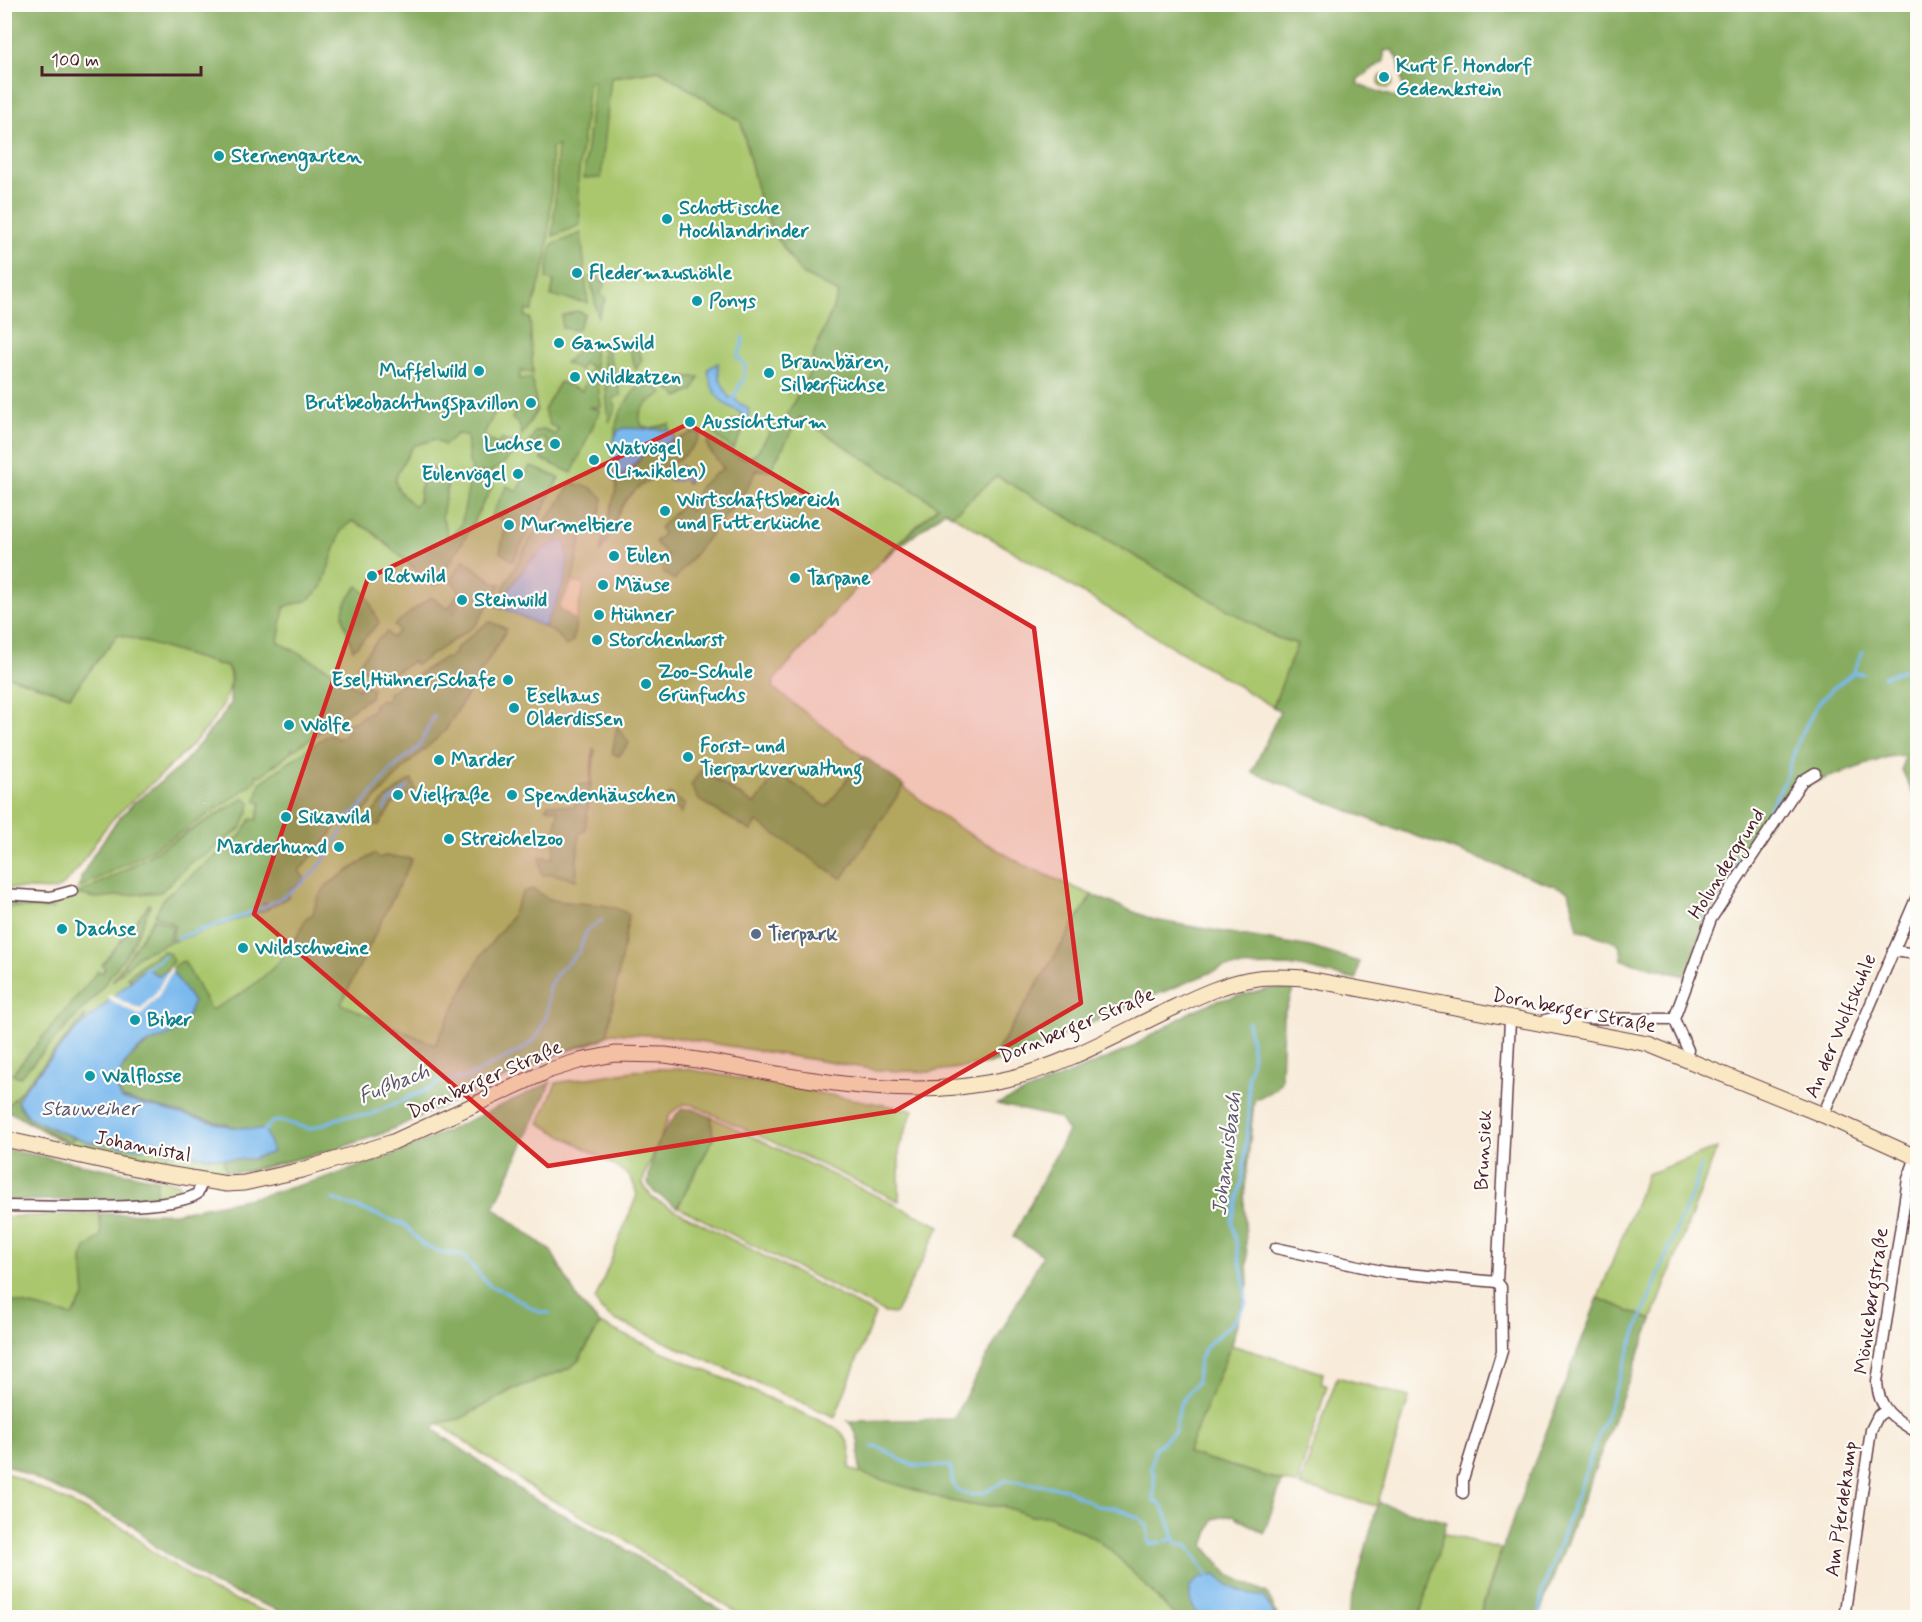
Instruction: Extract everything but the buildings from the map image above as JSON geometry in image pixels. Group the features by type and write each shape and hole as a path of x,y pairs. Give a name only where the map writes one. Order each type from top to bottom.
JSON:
{"main road":[{"name":"Dornberger Straße","path":"203,1180 235,1184 257,1181 372,1150 410,1136 550,1070 615,1054 665,1055 885,1090 954,1090 1014,1078 1056,1062 1204,993 1260,977 1303,978 1510,1020 1634,1041 1686,1059 1823,1115 1917,1158"},
{"name":"Johannistal","path":"4,1139 203,1180"}],"street":[{"name":"Holundergrund","path":"1674,1019 1711,919 1802,781 1815,772"},
{"path":"4,894 50,897 72,891"},
{"name":"An der Wolfskuhle","path":"1823,1115 1917,894"},
{"name":"An der Wolfskuhle","path":"1893,951 1917,954"},
{"path":"1541,1025 1545,1020 1554,1018 1674,1019 1688,1050 1686,1059"},
{"name":"Brunsiek","path":"1463,1493 1463,1479 1502,1351 1500,1287 1497,1282 1510,1020"},
{"name":"Mönkebergstraße","path":"1885,1411 1880,1401 1877,1382 1908,1179 1917,1158"},
{"path":"4,1206 144,1205 180,1201 197,1194 203,1180"},
{"path":"1276,1248 1386,1272 1497,1282"},
{"path":"1885,1411 1917,1433"},
{"name":"Am Pferdekamp","path":"1844,1617 1871,1430 1878,1416 1885,1411"}],"highlighted area":[{"path":"688,424 1034,628 1081,1003 895,1111 548,1166 254,914 368,578"}],"green space":[{"path":"5,5 1917,5 1917,803 1902,770 1904,755 1888,757 1803,786 1777,810 1707,915 1686,976 1622,960 1621,947 1617,943 1578,929 1569,891 1377,822 1252,772 1280,711 1273,707 1297,644 1275,637 997,476 952,515 945,511 879,563 938,506 800,417 770,470 757,470 746,490 674,580 662,571 661,560 668,555 655,542 663,534 660,528 682,505 690,511 700,486 723,468 708,448 708,440 711,439 733,454 748,458 759,449 773,426 782,424 812,368 813,356 839,293 801,273 775,235 761,206 741,122 659,70 611,77 601,178 584,178 594,81 589,81 578,180 580,225 553,236 558,146 551,148 552,179 547,257 532,311 526,310 525,317 530,318 533,374 521,370 519,379 532,378 536,402 530,404 536,404 537,410 522,435 519,424 512,419 515,411 499,404 483,436 498,445 501,439 509,442 520,439 503,463 486,475 483,472 479,473 493,485 465,538 435,586 370,530 352,521 341,531 322,587 308,600 284,607 278,642 332,671 333,675 350,680 348,683 360,689 363,683 372,689 371,696 294,750 292,748 291,752 260,776 256,774 256,781 193,825 149,852 80,887 81,877 117,821 134,803 181,766 222,717 230,703 231,674 227,667 118,634 70,696 5,675","holes":["1392,50 1399,62 1404,95 1400,99 1359,85 1358,79 1384,61 1384,51","457,434 467,435 469,462 472,468 461,526 449,537 442,517 448,482 438,469 430,468 422,476 419,501 414,506 399,490 396,478 413,446 435,439 444,445"]},
{"path":"659,70 741,122 761,206 775,235 801,273 839,293 813,356 813,368 790,410 938,506 887,554 774,680 773,688 954,825 1024,865 1092,895 989,1064 929,1072 877,1070 667,1036 611,1033 599,1041 559,1054 381,1134 333,1150 251,1171 232,1173 63,1142 5,1109 5,899 54,902 76,892 94,854 117,821 134,803 181,766 222,717 551,147 584,82"},
{"path":"1386,74 1391,76 1393,81 1391,86 1386,88 1381,86 1379,81 1381,76"},
{"path":"581,233 585,270 579,272 585,274 588,303 551,296 554,281 546,279 552,245"},
{"path":"599,276 600,282 606,281 600,294 606,298 598,317 590,277"},
{"path":"577,311 585,314 577,330 562,328 562,316"},
{"path":"602,343 606,344 621,395 614,398 613,402 616,406 609,422"},
{"path":"593,345 601,407 588,407 600,410 572,473 541,459 548,443 544,438 538,439 539,447 532,455 525,452 535,432 544,429 555,435 559,429 550,425 544,410 560,382 582,391 592,367 583,363 580,370 565,363 581,347"},
{"path":"637,345 642,360 636,370 629,347"},
{"path":"662,376 699,377 693,391 678,397 660,381 659,378"},
{"path":"642,382 646,383 646,386 653,384 663,393 649,402 642,410 640,420 642,426 651,428 669,424 669,430 624,428 615,436 620,413 627,400"},
{"path":"745,418 747,424 733,449 714,434 733,421"},
{"path":"692,433 701,433 691,449 638,488 626,500 600,552 617,485 614,479 617,481 634,467 643,455"},
{"path":"530,466 559,478 538,520 532,519 529,531 513,561 500,552 506,525 502,519 491,516 507,486 517,491"},
{"path":"997,476 1275,637 1298,644 1273,707 952,515"},
{"path":"571,483 590,487 603,498 596,534 583,531 572,582 559,607 576,621 573,641 566,646 558,635 544,627 559,589 566,559 567,549 558,542 533,557 501,609 497,606 497,600 534,533 557,507"},
{"path":"464,560 495,583 501,584 476,625 416,665 413,661 385,675 357,666 377,640 387,632 392,638 399,631 394,625 431,597 448,609 457,595 459,598 452,611 454,613 463,597 451,579"},
{"path":"358,586 366,594 379,623 353,650 344,623 343,611"},
{"path":"491,622 507,629 445,731 408,764 349,828 337,819 332,833 299,871 305,879 289,891 288,897 269,908 267,903 262,904 266,904 268,909 171,942 175,925 155,915 164,898 241,835 251,819 257,820 261,803 256,801 260,783 329,734 339,739 347,732 345,724 354,722 375,708 373,706 380,700 385,701 389,696 388,693 444,658 447,659 455,653 455,649"},
{"path":"118,634 227,667 230,685 223,705 208,727 188,749 112,820 76,871 62,886 55,890 5,888 5,675 70,696"},
{"path":"617,727 629,743 619,756 612,753"},
{"path":"593,749 595,750 585,831 579,833 576,880 553,874 544,875 541,873 540,857 553,858 558,810 546,808 548,804 575,807 578,785 590,784"},
{"path":"864,756 904,786 842,879 757,822 751,831 699,800 691,785 701,770 755,805 777,772 827,807"},
{"path":"412,780 416,790 393,804 379,825 363,824 379,805"},
{"path":"671,794 685,805 681,814 668,796"},
{"path":"244,798 250,802 241,828 204,856 193,860 161,892 95,898 77,894 120,873"},
{"path":"374,854 380,858 384,856 412,859 341,1004 435,1045 480,957 510,919 523,892 532,889 549,899 612,907 629,915 607,1036 559,1054 381,1134 333,1150 241,1172 227,1172 223,1162 226,1159 252,1159 244,1129 122,1098 118,1082 129,1059 143,1047 162,1037 193,1002 172,971 176,964 184,961 211,1010 226,1002 255,983 280,961 290,948 306,918 313,914 317,899 327,885"},
{"path":"1092,895 1154,920 1310,947 1359,962 1356,980 1296,966 1224,967 1025,1053 989,1064"},
{"path":"4,899 54,902 53,909 5,907"},
{"path":"149,904 150,907 130,949 97,994 20,1077 12,1074 98,971 102,973 105,968 102,965"},
{"path":"154,918 173,927 168,943 139,955 112,982"},
{"path":"164,951 169,953 173,961 163,975 153,974 145,968 131,981 127,977 146,961"},
{"path":"1274,988 1293,990 1283,1017 1281,1080 1276,1089 1254,1100 1244,1198 1248,1284 1231,1345 1187,1453 1282,1481 1264,1533 1233,1515 1213,1519 1204,1546 1229,1575 1267,1593 1278,1617 1176,1617 1114,1553 1094,1538 1050,1516 1032,1516 1002,1506 971,1505 951,1501 860,1473 858,1440 848,1421 953,1419 1043,1255 1013,1237 1068,1131 1059,1118 997,1104 1127,1050 1192,1011 1216,1001"},
{"path":"86,1015 82,1025 25,1089 17,1102 26,1115 74,1138 69,1143 5,1109"},
{"path":"646,1069 687,1069 913,1110 899,1148 899,1201 693,1105 683,1104 670,1114 645,1174 643,1184 652,1198 875,1314 835,1417 613,1319 601,1310 595,1300 637,1195 630,1177 622,1171 539,1123 556,1083"},
{"path":"551,1082 494,1208 551,1251 579,1301 600,1324 579,1360 570,1368 511,1390 460,1419 438,1423 433,1429 529,1496 617,1544 731,1617 295,1617 212,1584 149,1542 134,1526 5,1464 5,1300 72,1316 85,1296 82,1259 86,1249 101,1236 100,1214 175,1213 260,1196 332,1176 406,1150"},
{"path":"682,1109 693,1109 711,1117 713,1139 677,1207 654,1192 648,1183 659,1143 669,1124"},
{"path":"711,1117 940,1226 895,1314 885,1313 678,1207 713,1139"},
{"path":"1717,1148 1652,1320 1598,1298 1647,1174"},
{"path":"4,1149 157,1179 155,1198 5,1201"},
{"path":"157,1179 178,1183 180,1189 176,1193 155,1198"},
{"path":"100,1214 101,1236 86,1249 82,1259 85,1296 72,1317 5,1300 4,1217"},
{"path":"1598,1298 1652,1320 1538,1617 1479,1617 1517,1508"},
{"path":"600,1324 834,1427 849,1445 849,1468 860,1473 951,1501 971,1505 1002,1506 1032,1516 1050,1516 1094,1538 1114,1553 1176,1617 744,1617 643,1554 626,1540 536,1491 438,1423 460,1419 511,1390 570,1368 579,1360"},
{"path":"1231,1345 1323,1373 1321,1383 1327,1386 1297,1485 1187,1453"},
{"path":"1337,1377 1409,1397 1377,1506 1300,1486"},
{"path":"5,1472 129,1531 146,1547 212,1591 279,1617 10,1617 4,1613"},
{"path":"1378,1503 1447,1522 1419,1617 1347,1617"},
{"path":"1442,1533 1501,1549 1479,1617 1419,1618"}],"sand":[{"path":"572,582 584,584 576,621 559,607"}],"water":[{"path":"718,363 722,385 729,398 734,397 737,402 748,408 749,417 743,418 741,413 727,405 714,392 708,369"},
{"path":"624,428 669,430 674,435 673,440 643,455 617,481 614,479 613,441 619,430"},
{"path":"680,465 686,472 685,476 689,477 688,483 682,478 679,481 669,480 670,474"},
{"path":"564,541 567,552 566,575 544,627 501,607 518,577 535,557 554,544"},
{"name":"Stauweiher","path":"145,968 159,976 169,969 172,971 193,1002 187,1018 180,1027 171,1034 143,1046 129,1058 118,1082 118,1091 122,1099 232,1127 265,1130 273,1152 252,1159 226,1159 89,1142 57,1131 29,1117 17,1102 24,1089 73,1033"},
{"path":"1216,1575 1238,1590 1263,1596 1276,1617 1198,1617 1190,1600 1190,1586 1200,1578"}],"pier":[{"path":"170,967 173,969 159,995 140,1016 107,998 110,995 140,1009 155,994"}],"waterway":[{"path":"733,399 744,377 745,364 737,357 743,343 742,337"},
{"path":"1705,920 1706,913 1783,785 1800,737 1818,704 1831,690 1853,673 1863,651"},
{"path":"1883,677 1903,670"},
{"path":"1853,673 1863,674"},
{"path":"344,820 361,807 392,769 419,747 434,716"},
{"path":"384,810 389,802 408,787"},
{"path":"178,938 243,916 283,896 301,884 318,868 342,829"},
{"name":"Fußbach","path":"264,1131 272,1122 282,1121 310,1129 345,1116 369,1115 442,1081 463,1079 523,1049 537,1037 547,1014 549,986 559,971 579,952 587,930 602,920"},
{"path":"144,970 164,956"},
{"name":"Johannisbach","path":"1210,1579 1188,1546 1177,1544 1163,1508 1154,1500 1154,1474 1151,1469 1155,1448 1175,1431 1180,1404 1197,1382 1199,1361 1207,1345 1232,1323 1246,1304 1245,1285 1232,1222 1242,1181 1249,1116 1248,1077 1253,1055 1248,1022"},
{"path":"1537,1618 1544,1587 1632,1343 1692,1194 1701,1165"},
{"path":"333,1199 405,1225 423,1245 444,1253 462,1255 490,1286 539,1312 549,1313"},
{"name":"Johannisbach","path":"872,1447 882,1449 913,1465 950,1466 953,1484 958,1491 969,1495 984,1493 1006,1480 1066,1489 1096,1506 1116,1508 1139,1518 1147,1526 1149,1544 1161,1542"},
{"name":"Johannisbach","path":"1166,1541 1174,1538"}],"place":[{"name":"Kurt F. Hondorf Gedenkstein","path":"1384,77"},
{"name":"Sternengarten","path":"219,156"},
{"name":"Schottische Hochlandrinder","path":"667,219"},
{"name":"Fledermaushöhle","path":"577,273"},
{"name":"Ponys","path":"697,301"},
{"name":"Gamswild","path":"559,343"},
{"name":"Muffelwild","path":"479,371"},
{"name":"Braunbären, Silberfüchse","path":"769,373"},
{"name":"Wildkatzen","path":"575,377"},
{"name":"Brutbeobachtungspavillon","path":"531,403"},
{"name":"Aussichtsturm","path":"690,422"},
{"name":"Luchse","path":"555,444"},
{"name":"Watvögel (Limikolen)","path":"594,460"},
{"name":"Eulenvögel","path":"518,474"},
{"name":"Wirtschaftsbereich und Futterküche","path":"665,511"},
{"name":"Murmeltiere","path":"509,525"},
{"name":"Eulen","path":"614,556"},
{"name":"Rotwild","path":"372,576"},
{"name":"Tarpane","path":"795,578"},
{"name":"Mäuse","path":"603,585"},
{"name":"Steinwild","path":"462,600"},
{"name":"Hühner","path":"599,615"},
{"name":"Storchenhorst","path":"597,640"},
{"name":"Esel,Hühner,Schafe","path":"508,680"},
{"name":"Zoo-Schule Grünfuchs","path":"646,684"},
{"name":"Eselhaus Olderdissen","path":"514,708"},
{"name":"Wölfe","path":"289,725"},
{"name":"Forst- und Tierparkverwaltung","path":"688,757"},
{"name":"Marder","path":"439,760"},
{"name":"Vielfraße","path":"398,795"},
{"name":"Spendenhäuschen","path":"512,795"},
{"name":"Sikawild","path":"286,817"},
{"name":"Streichelzoo","path":"449,839"},
{"name":"Marderhund","path":"339,847"},
{"name":"Dachse","path":"62,929"},
{"name":"Tierpark","path":"756,934"},
{"name":"Wildschweine","path":"243,948"},
{"name":"Biber","path":"135,1020"},
{"name":"Walflosse","path":"90,1076"}]}
